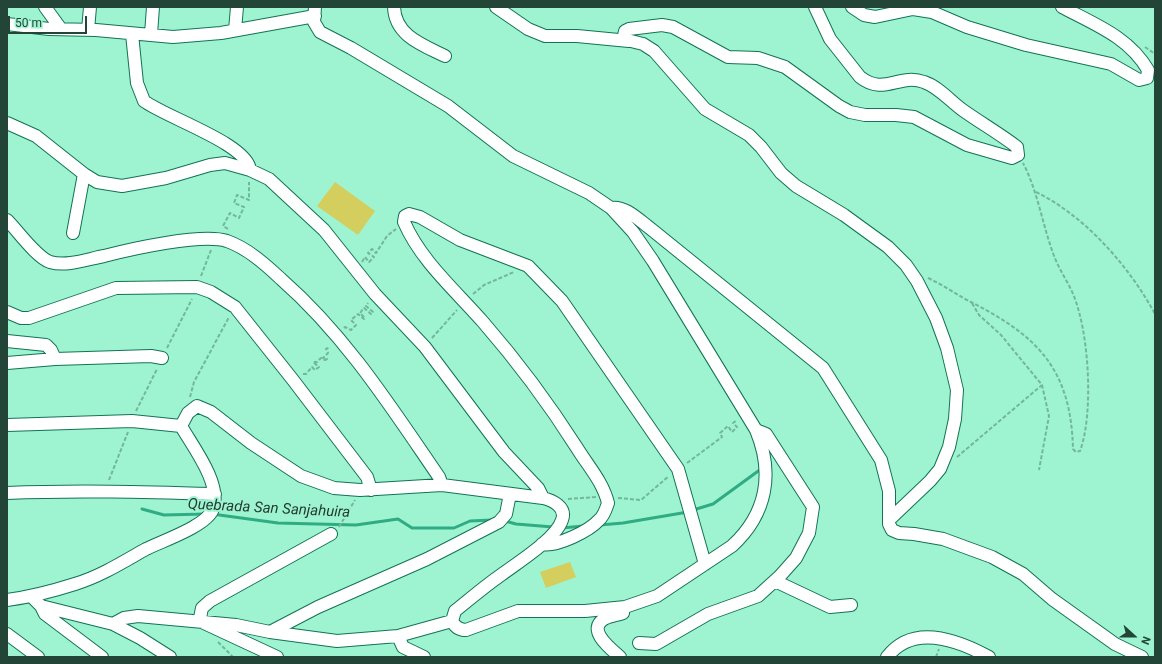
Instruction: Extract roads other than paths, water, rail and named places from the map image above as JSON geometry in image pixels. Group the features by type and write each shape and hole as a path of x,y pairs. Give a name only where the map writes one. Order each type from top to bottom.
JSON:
{"street":[{"path":"45,7 61,29"},
{"path":"88,30 90,7"},
{"path":"150,34 154,7"},
{"path":"236,30 237,7"},
{"path":"394,7 396,20 407,35 445,56"},
{"path":"496,7 528,29 545,36 577,36 629,41 643,44 654,51 705,109 748,135 761,147 773,164 788,180 872,235 897,256 912,273 929,303 948,348 957,390 957,404 953,433 940,469 930,481 889,520"},
{"path":"629,41 624,36 625,31 629,29 662,25 673,27 728,57 758,58 776,62 850,112 865,116 896,115 914,117 967,145 1012,158 1018,155 1017,147 1002,134 971,115 926,82 907,80 884,86 865,81 860,77 830,39 815,7"},
{"path":"852,7 864,15 875,18 913,9 932,12 967,27 1018,43 1111,64 1139,80 1147,78 1148,70 1140,57 1122,40 1101,26 1062,7"},
{"path":"7,24 173,37 236,30 315,12 316,28 320,32 351,48 448,106 514,156 589,193 611,208 633,232 653,261 756,430 766,459 767,474 762,502 744,536 732,546 657,596 626,607 585,611 518,611 466,630 458,628 452,620"},
{"path":"132,34 137,83 144,101 231,147 247,161 250,170"},
{"path":"7,123 40,140 84,174 97,182 122,186 166,178 210,165 225,163 250,170 270,179 324,230 375,294 425,347 504,452 538,488 542,498"},
{"path":"73,233 84,174"},
{"path":"611,208 622,208 651,229 823,368 881,460 889,491 890,528 895,532 929,536 960,544 1008,565 1023,574 1052,599 1115,644 1142,657"},
{"path":"542,544 550,545 560,542 600,520 608,503 601,484 540,394 486,326 448,286 423,254 405,224 405,216 409,214 413,214 460,240 528,266 562,301 678,469 705,564"},
{"path":"7,220 50,262 76,262 129,250 202,239 221,240 262,261 306,302 338,336 361,364 439,477 442,485"},
{"path":"7,312 21,318 29,318 116,288 197,287 211,292 235,307 367,477 371,490"},
{"path":"7,341 46,345 51,350 55,359"},
{"path":"7,363 55,359 151,356 162,358"},
{"path":"7,600 32,597 75,584 114,569 146,549 181,533 210,514 213,509 215,494 212,482 181,426 184,418 192,408 197,406 211,412 251,443 301,476 334,488 371,490 442,485 542,498 555,503 560,507 562,520 542,544 455,611 452,620"},
{"path":"7,425 132,421 181,426"},
{"path":"639,643 656,644 708,614 758,596 796,558 809,532 813,507 766,434 756,430"},
{"path":"7,493 55,490 105,490 215,494"},
{"path":"270,632 318,607 427,559 498,522 506,514 510,494"},
{"path":"277,657 204,623 200,618 202,608 210,601 335,530"},
{"path":"775,580 830,607 851,605"},
{"path":"32,597 41,606 45,614 102,657"},
{"path":"41,606 113,624 140,638 170,657"},
{"path":"620,657 602,640 598,626 604,619 624,613 626,607"},
{"path":"113,624 117,620 138,616 236,625 270,632 338,641 398,636 452,620"},
{"path":"7,634 38,657"},
{"path":"398,636 404,647 424,657"},
{"path":"887,657 890,652 912,640 932,637 971,648 989,657"}],"waterway":[{"name":"Quebrada San Sanjahuira","path":"693,510 713,504 761,469"},
{"name":"Quebrada San Sanjahuira","path":"142,509 164,515 205,514"},
{"name":"Quebrada San Sanjahuira","path":"600,525 623,523 688,512"},
{"name":"Quebrada San Sanjahuira","path":"212,514 278,523 356,525 398,519 412,528 454,528 470,521 492,520"},
{"name":"Quebrada San Sanjahuira","path":"505,521 516,524 553,527"},
{"name":"Quebrada San Sanjahuira","path":"562,528 583,526"}]}
